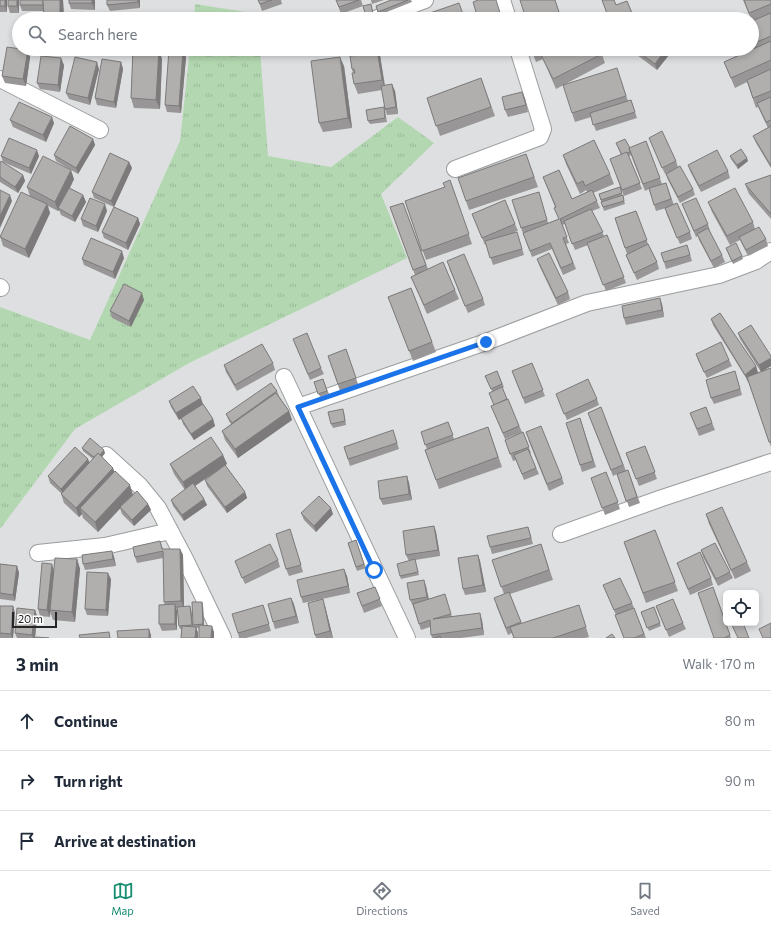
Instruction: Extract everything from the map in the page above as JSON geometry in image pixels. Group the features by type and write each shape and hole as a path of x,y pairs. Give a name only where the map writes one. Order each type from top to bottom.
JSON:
{"street":[{"path":"393,12 425,0"},
{"path":"502,0 506,12"},
{"path":"455,169 540,137 543,129 520,56"},
{"path":"0,80 100,130"},
{"path":"298,407 486,342 587,303 719,275 756,261 771,251"},
{"path":"284,377 407,638"},
{"path":"106,455 140,486 158,508 186,559 223,638"},
{"path":"561,534 662,498 771,462"},
{"path":"38,553 106,546 170,531"}],"green space":[{"path":"195,4 245,12 194,12"},
{"path":"189,56 261,56 268,156 331,167 398,117 434,143 381,194 407,258 191,362 75,429 0,529 0,307 90,340 180,141"}],"building":[{"path":"0,0 5,0 5,6 0,6"},
{"path":"8,0 17,0 17,6 8,6"},
{"path":"20,0 43,0 43,5 20,5"},
{"path":"43,0 60,0 60,12 44,12"},
{"path":"69,0 92,0 92,3 69,3"},
{"path":"107,0 138,0 138,2 107,5"},
{"path":"258,0 272,0 260,4"},
{"path":"336,0 359,0 339,7"},
{"path":"391,0 408,0 378,12 376,6"},
{"path":"478,0 496,0 500,12 476,12 473,2"},
{"path":"520,0 555,0 559,12 524,12"},
{"path":"602,0 614,0 616,5 627,1 632,12 606,12"},
{"path":"744,0 771,0 771,4 749,12"},
{"path":"459,3 462,12 433,12"},
{"path":"371,4 373,12 365,12 363,6"},
{"path":"771,13 771,36 759,41 759,18"},
{"path":"771,41 771,60 731,78 724,62 737,56 759,56 759,46"},
{"path":"7,47 12,48 12,56 27,56 23,79 2,76"},
{"path":"41,56 61,58 58,85 37,83"},
{"path":"133,56 159,56 156,100 131,98"},
{"path":"168,56 183,56 179,106 165,105"},
{"path":"350,56 378,56 382,80 354,84 352,73 355,73 354,69 352,69"},
{"path":"542,56 598,56 553,79"},
{"path":"644,56 661,56 655,64"},
{"path":"75,57 97,62 88,98 66,93"},
{"path":"340,57 348,118 319,123 311,61"},
{"path":"102,59 121,62 114,102 95,98"},
{"path":"617,68 626,96 572,113 563,85"},
{"path":"771,69 771,91 753,98 747,80"},
{"path":"481,78 491,107 436,126 427,98"},
{"path":"392,84 396,107 385,109 381,86"},
{"path":"522,92 526,105 505,110 502,97"},
{"path":"771,97 771,120 766,122 757,103"},
{"path":"631,100 635,112 593,125 590,113"},
{"path":"19,102 52,117 43,135 10,120"},
{"path":"384,107 385,118 368,121 366,110"},
{"path":"70,126 93,139 76,168 54,155"},
{"path":"771,126 771,166 753,136"},
{"path":"662,131 676,161 662,168 649,138"},
{"path":"9,138 37,150 29,168 1,156"},
{"path":"625,139 630,148 630,152 622,155 616,143"},
{"path":"594,140 610,174 585,186 583,181 577,184 563,155"},
{"path":"646,141 660,178 643,184 629,148"},
{"path":"741,149 747,158 737,165 730,156"},
{"path":"717,150 728,171 699,186 688,165"},
{"path":"627,152 640,183 622,190 610,159"},
{"path":"110,153 129,162 111,201 92,192"},
{"path":"526,154 534,177 466,201 458,178"},
{"path":"43,156 71,170 55,202 27,187"},
{"path":"1,161 23,175 15,187 0,177"},
{"path":"680,166 693,189 678,197 666,174"},
{"path":"559,170 572,199 592,190 597,201 560,219 567,237 563,238 573,263 561,268 550,243 530,251 523,233 559,219 554,208 556,207 543,177"},
{"path":"771,175 771,214 745,184"},
{"path":"450,180 469,234 422,251 405,201 445,187 443,183"},
{"path":"666,183 671,199 654,205 649,188"},
{"path":"620,187 622,193 601,200 599,194"},
{"path":"69,188 83,195 72,216 58,208"},
{"path":"735,188 753,222 727,236 708,202"},
{"path":"0,190 10,195 0,216"},
{"path":"21,192 47,204 25,249 0,237"},
{"path":"539,192 547,220 521,228 512,200"},
{"path":"623,195 624,201 603,207 601,202"},
{"path":"90,198 105,204 96,226 81,219"},
{"path":"696,198 708,224 694,231 682,204"},
{"path":"505,200 515,224 482,238 472,214"},
{"path":"403,203 426,265 413,270 390,207"},
{"path":"677,203 690,232 677,238 665,208"},
{"path":"114,207 138,218 126,243 102,232"},
{"path":"591,209 603,232 572,244 564,221"},
{"path":"636,211 647,240 625,248 615,218"},
{"path":"759,227 766,239 746,250 739,237"},
{"path":"708,228 722,255 711,261 697,234"},
{"path":"517,232 522,249 490,258 485,241"},
{"path":"607,235 624,277 603,285 587,243"},
{"path":"91,238 122,251 113,272 82,259"},
{"path":"736,243 742,256 732,261 726,248"},
{"path":"648,244 657,262 634,273 626,255"},
{"path":"687,245 690,255 664,262 661,253"},
{"path":"549,253 568,292 556,298 537,259"},
{"path":"464,254 483,299 465,306 447,261"},
{"path":"443,262 455,290 424,305 411,277"},
{"path":"124,284 142,293 129,321 110,311"},
{"path":"411,288 432,342 409,351 388,297"},
{"path":"660,298 662,310 624,318 622,306"},
{"path":"720,313 756,366 745,375 711,319"},
{"path":"751,325 771,356 771,358 759,365 738,333"},
{"path":"307,333 321,368 308,374 293,339"},
{"path":"721,342 729,360 704,372 696,354"},
{"path":"262,344 273,363 235,385 224,365"},
{"path":"346,349 356,378 338,384 328,356"},
{"path":"532,363 543,390 523,398 512,371"},
{"path":"771,368 771,442 769,442 747,377"},
{"path":"497,371 502,384 491,389 485,376"},
{"path":"735,371 740,389 711,398 706,380"},
{"path":"323,379 327,391 318,394 314,382"},
{"path":"588,379 597,399 564,414 556,394"},
{"path":"271,383 277,391 232,423 226,414"},
{"path":"193,386 201,398 176,413 169,401"},
{"path":"502,387 507,399 494,405 489,393"},
{"path":"276,393 289,411 235,449 222,431"},
{"path":"508,399 519,426 503,433 491,406"},
{"path":"203,404 213,419 191,434 181,418"},
{"path":"601,407 623,465 611,470 588,413"},
{"path":"706,407 712,423 697,429 690,413"},
{"path":"343,409 345,421 331,424 328,412"},
{"path":"580,418 593,461 580,465 566,423"},
{"path":"448,422 453,435 425,445 421,432"},
{"path":"541,426 562,478 547,484 526,432"},
{"path":"488,427 498,457 436,480 425,450"},
{"path":"393,430 397,443 348,459 344,447"},
{"path":"523,432 529,447 510,454 505,440"},
{"path":"211,437 223,455 183,482 170,464"},
{"path":"90,438 104,450 100,455 98,453 94,457 82,448"},
{"path":"645,446 655,472 636,479 626,453"},
{"path":"75,447 88,459 61,489 48,476"},
{"path":"528,449 536,468 522,474 514,455"},
{"path":"98,453 113,468 76,508 61,494"},
{"path":"225,465 245,492 225,507 205,480"},
{"path":"628,470 637,497 626,501 617,474"},
{"path":"115,471 130,485 95,522 80,508"},
{"path":"606,472 618,502 602,508 591,478"},
{"path":"407,476 409,494 380,499 378,481"},
{"path":"193,483 204,499 182,515 171,500"},
{"path":"137,491 148,504 132,520 120,507"},
{"path":"319,496 331,508 314,526 301,513"},
{"path":"722,507 747,562 731,570 706,514"},
{"path":"434,526 438,550 406,555 403,531"},
{"path":"528,527 531,538 490,547 487,536"},
{"path":"290,529 301,565 286,569 276,534"},
{"path":"655,530 675,582 643,593 624,542"},
{"path":"356,540 364,564 356,567 348,543"},
{"path":"160,541 162,549 180,549 181,601 164,602 163,551 135,557 133,547"},
{"path":"715,543 730,572 716,579 701,550"},
{"path":"270,544 278,560 242,578 235,561"},
{"path":"541,544 549,570 501,587 492,560"},
{"path":"112,551 113,559 83,564 82,555"},
{"path":"700,552 711,578 688,589 677,563"},
{"path":"478,555 483,585 463,589 458,558"},
{"path":"55,558 77,559 72,612 50,610"},
{"path":"415,559 418,572 400,576 397,564"},
{"path":"42,563 52,564 47,610 38,609"},
{"path":"0,564 17,566 13,595 0,593"},
{"path":"344,569 348,586 301,597 297,580"},
{"path":"87,572 108,573 106,610 85,609"},
{"path":"620,578 632,603 614,610 603,585"},
{"path":"424,580 427,597 410,600 407,583"},
{"path":"375,587 380,599 362,606 357,593"},
{"path":"713,587 723,615 723,626 727,626 730,635 724,638 714,638 698,593"},
{"path":"509,592 521,622 506,628 494,598"},
{"path":"445,594 451,614 433,619 480,613 482,628 431,635 430,620 419,624 413,604"},
{"path":"291,598 296,616 273,622 268,604"},
{"path":"323,599 330,631 315,635 308,603"},
{"path":"673,599 683,623 666,630 656,606"},
{"path":"192,602 202,602 203,624 193,625"},
{"path":"175,604 175,624 159,624 159,605"},
{"path":"263,605 269,624 238,633 232,614"},
{"path":"579,605 586,627 553,638 514,638 510,627"},
{"path":"0,606 13,606 11,634 0,633"},
{"path":"190,606 192,625 179,626 177,607"},
{"path":"654,607 660,623 647,628 641,612"},
{"path":"17,608 35,610 32,635 15,633"},
{"path":"634,608 644,634 634,638 624,638 615,615"},
{"path":"771,623 771,638 763,638 759,629"},
{"path":"199,625 212,626 211,638 199,638"},
{"path":"182,626 196,627 195,638 181,638"},
{"path":"732,626 744,626 749,638 738,638"},
{"path":"149,629 149,638 118,638 117,631"},
{"path":"109,632 110,638 80,638 79,635"},
{"path":"612,634 615,638 606,638"}],"route":[{"path":"374,570 298,407 486,342"}]}
